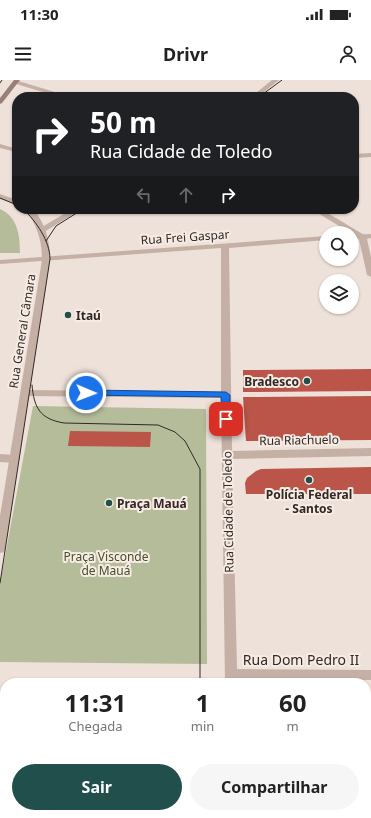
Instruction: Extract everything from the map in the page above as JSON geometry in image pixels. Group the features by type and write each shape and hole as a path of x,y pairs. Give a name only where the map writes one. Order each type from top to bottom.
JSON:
{"main road":[{"path":"1,99 16,81"}],"street":[{"path":"260,92 276,80"},
{"path":"16,81 50,92"},
{"path":"0,146 12,149"},
{"path":"359,156 371,155"},
{"path":"0,196 12,201"},
{"name":"Rua General Câmara","path":"0,549 46,260 46,241 34,214"},
{"path":"41,230 69,214"},
{"path":"324,214 362,236 371,275"},
{"path":"359,236 371,236"},
{"name":"Rua Frei Gaspar","path":"0,262 46,260 319,239"},
{"name":"Rua Cidade de Toledo","path":"225,246 231,678"},
{"path":"25,393 226,395"},
{"name":"Rua Riachuelo","path":"227,455 371,452"},
{"path":"0,458 15,459"},
{"name":"Rua Dom Pedro II","path":"259,678 371,674"}],"green space":[{"path":"0,209 11,217 17,228 20,253 0,253"},
{"name":"Praça Visconde de Mauá","path":"33,406 206,409 207,664 0,662 0,583"}],"building":[{"name":"Bradesco","path":"371,369 371,391 243,392 243,370"},
{"path":"371,396 371,440 246,441 243,397"},
{"path":"70,431 151,432 150,447 68,446"},
{"name":"Polícia Federal - Santos","path":"371,467 371,494 246,494 245,483 247,478 261,469"}],"tram line":[{"path":"266,92 282,80"},
{"path":"0,198 12,203"},
{"path":"28,214 33,219 46,241"},
{"path":"46,241 56,226 75,214"},
{"path":"0,583 50,259 46,241"},
{"path":"32,385 34,400 40,411 49,419 64,423 158,425 175,432 185,441 200,469 200,678"}],"place":[{"name":"Itaú","path":"68,315"},
{"name":"Bradesco","path":"307,381"},
{"name":"Polícia Federal - Santos","path":"309,480"},
{"name":"Praça Mauá","path":"109,503"}],"route":[{"path":"86,393 226,395 226,419"}]}
